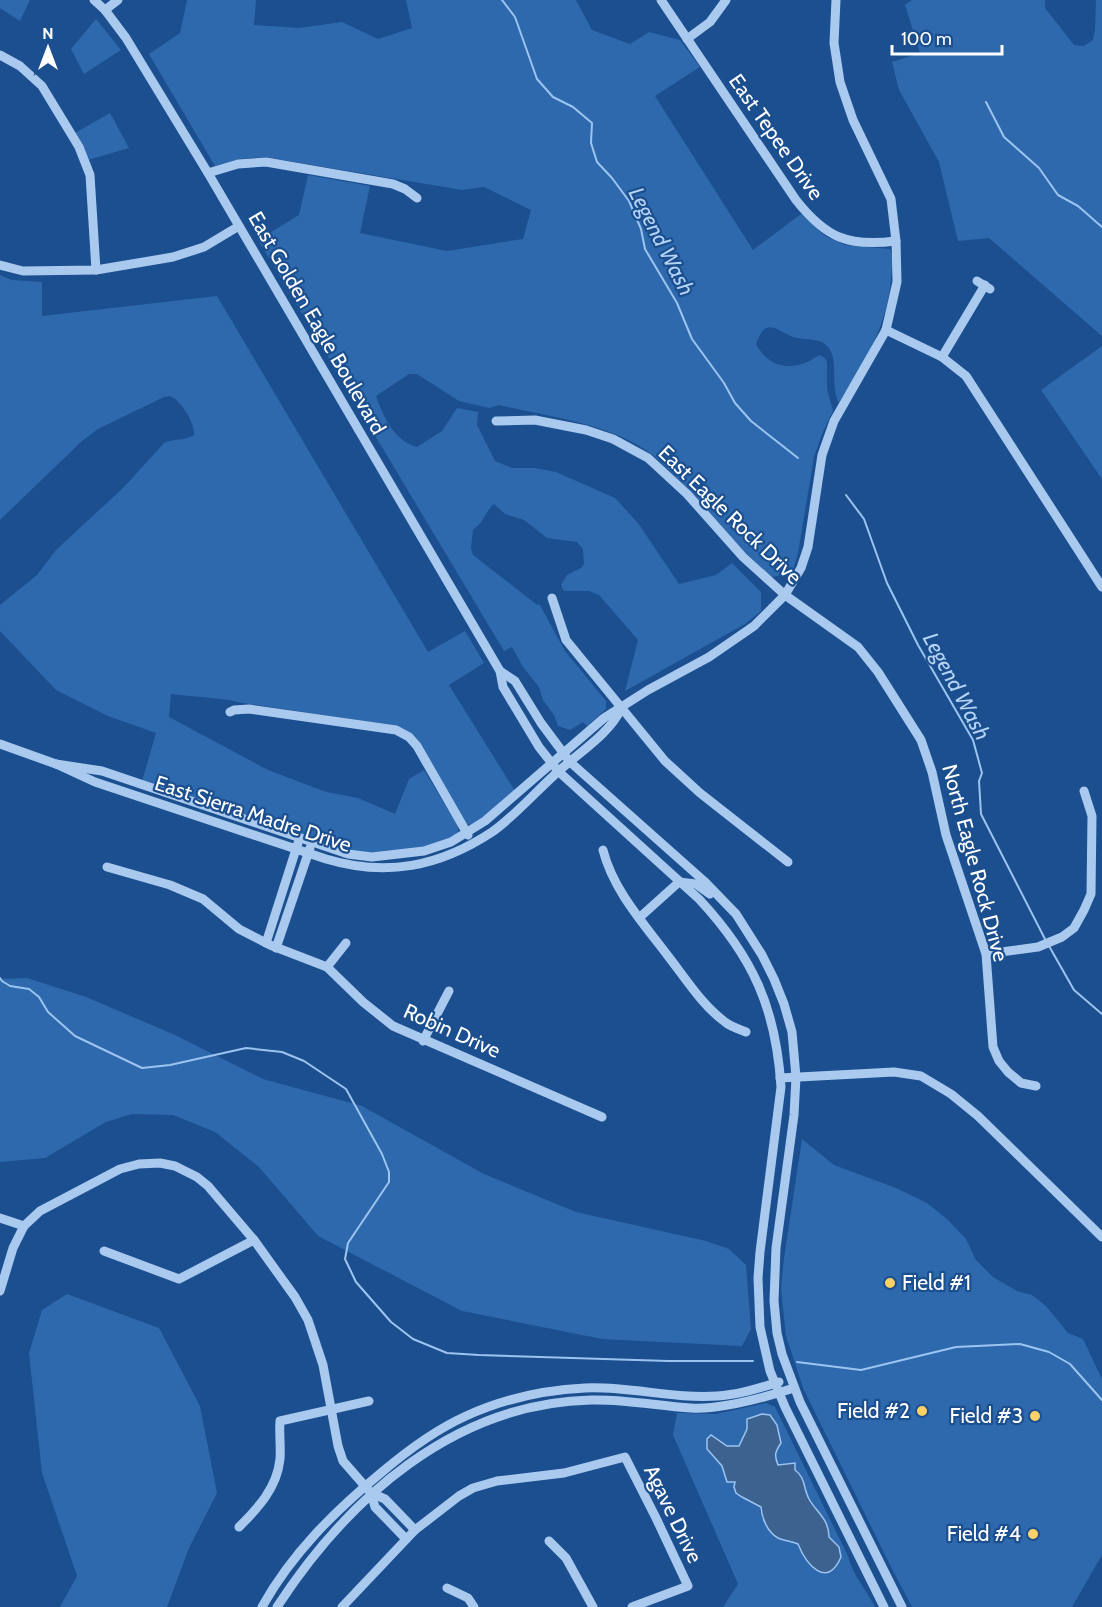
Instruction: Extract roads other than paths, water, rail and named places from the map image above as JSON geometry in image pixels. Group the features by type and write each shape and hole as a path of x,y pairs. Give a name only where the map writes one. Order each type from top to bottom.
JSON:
{"street":[{"name":"East Golden Eagle Boulevard","path":"94,0 105,10 126,38 208,172 500,671 503,687 539,747 558,771 718,918 748,962 774,1026 780,1078 777,1130 758,1278 760,1327 770,1371 779,1393 884,1607"},
{"path":"105,10 118,0"},
{"name":"East Tepee Drive","path":"661,0 796,200 812,220 847,241 879,243 896,241"},
{"path":"687,39 710,22 726,0"},
{"path":"567,758 604,718 648,690 709,657 754,626 785,595 801,568 808,547 822,455 834,421 886,330 897,282 896,241 891,199 853,120 840,82 834,43 837,0"},
{"path":"0,55 20,66 42,86 79,147 90,175 96,270"},
{"path":"208,172 238,164 266,162 393,184 417,198"},
{"path":"0,265 23,271 96,270 173,257 204,247 239,226"},
{"path":"942,357 984,285"},
{"path":"886,330 942,357 966,376 1102,587"},
{"name":"East Eagle Rock Drive","path":"496,421 535,420 586,430 613,440 648,458 687,494 743,557 785,595 858,647"},
{"path":"552,598 566,640 665,761 700,793 788,862"},
{"name":"North Eagle Rock Drive","path":"858,647 878,672 921,740 932,772 946,835 986,954 993,1047 999,1061 1008,1072 1021,1083 1036,1086"},
{"name":"East Golden Eagle Boulevard","path":"500,671 514,681 567,758 704,881 736,914 762,955 784,1004 792,1032 796,1077 794,1116 774,1276 777,1333 794,1388 902,1607"},
{"path":"230,712 249,709 396,730 409,736 473,842"},
{"name":"East Sierra Madre Drive","path":"0,744 56,764 95,782 343,864 395,868 443,857 494,831 558,771 567,758"},
{"name":"East Sierra Madre Drive","path":"56,764 102,771 348,854 364,857 391,856 430,849 451,842 485,820 552,762 567,758"},
{"path":"986,954 1038,947 1062,937 1074,928 1091,894 1092,816 1084,791"},
{"path":"266,943 300,838"},
{"path":"276,948 312,842"},
{"path":"603,850 611,875 639,918 694,990 712,1011 728,1024 746,1032"},
{"name":"Robin Drive","path":"107,867 170,885 203,899 239,929 276,948 327,967 363,1002 393,1026 602,1117"},
{"path":"639,918 679,882 696,884 736,914"},
{"path":"327,967 346,943"},
{"path":"423,1041 449,991"},
{"path":"780,1078 894,1072 921,1076 937,1084 978,1116 1102,1237"},
{"path":"0,1291 13,1248 24,1226 40,1211 120,1169 139,1164 160,1163 175,1166 197,1177 208,1186 254,1240 295,1297 308,1320 323,1365 338,1446 343,1461 368,1489 385,1499 415,1530 342,1607"},
{"path":"0,1218 24,1226"},
{"path":"104,1251 179,1279 254,1240"},
{"path":"277,1607 296,1577 368,1489 407,1451 445,1426 484,1409 530,1396 563,1390 608,1388 689,1396 718,1396 790,1379"},
{"path":"262,1607 286,1567 326,1522 368,1489 459,1433 512,1413 543,1405 592,1400 707,1407 794,1388"},
{"path":"239,1527 262,1504 277,1477 280,1457 280,1421 369,1401"},
{"name":"Agave Drive","path":"415,1530 473,1488 497,1481 547,1476 625,1457 657,1518 688,1586 632,1607"},
{"path":"368,1489 375,1507 406,1539"},
{"path":"549,1541 566,1558 593,1607"},
{"path":"447,1588 468,1598 474,1607"}],"waterway":[{"name":"Legend Wash","path":"502,0 515,17 537,79 553,97 573,107 592,123 591,143 597,162 629,201 641,229 645,249 677,303 692,339 724,383 735,403 751,421 798,458"},
{"path":"986,102 1004,137 1039,168 1058,195 1078,206 1102,227"},
{"name":"Legend Wash","path":"846,495 864,519 887,583 918,645 973,740 982,773 979,781 981,814 1046,941"},
{"name":"Legend Wash","path":"1049,946 1074,990 1102,1014"},
{"path":"0,978 10,986 29,989 39,997 48,1012 75,1036 142,1068 170,1065 246,1048 282,1052 304,1061 346,1089 382,1154 389,1172 389,1182 348,1243 345,1259 356,1282 391,1322 413,1339 447,1353 668,1361 753,1361"},
{"path":"797,1362 861,1370 956,1347 1020,1344 1049,1352 1070,1364 1102,1400"}],"place":[{"name":"Field #1","path":"890,1283"},
{"name":"Field #2","path":"922,1411"},
{"name":"Field #3","path":"1035,1416"},
{"name":"Field #4","path":"1033,1534"}]}
